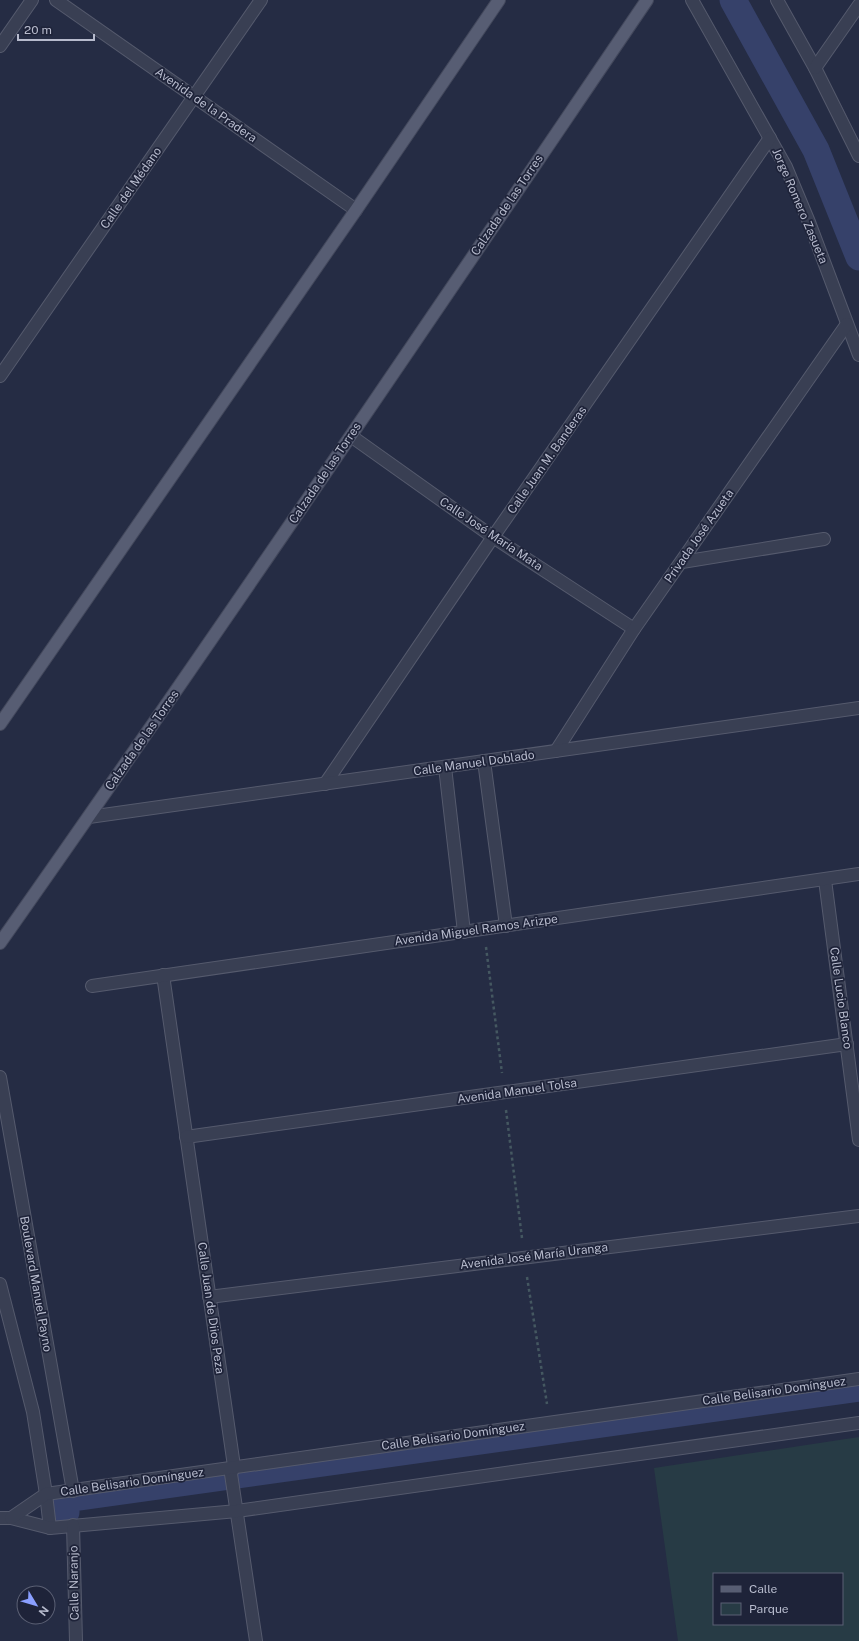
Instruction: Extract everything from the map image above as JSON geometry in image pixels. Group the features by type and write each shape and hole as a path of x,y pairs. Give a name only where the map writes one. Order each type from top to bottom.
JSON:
{"main road":[{"path":"0,724 356,210 499,0"},
{"name":"Calzada de las Torres","path":"0,943 89,818 647,0"}],"street":[{"path":"0,46 32,0"},
{"name":"Avenida de la Pradera","path":"56,0 356,210"},
{"name":"Calle del Médano","path":"0,376 262,0"},
{"name":"Jorge Romero Zasueta","path":"692,0 786,167 809,222 859,355"},
{"path":"777,0 815,68 859,156"},
{"path":"815,68 859,5"},
{"name":"Calle Juan M. Banderas","path":"325,784 493,537 770,138"},
{"name":"Privada José Azueta","path":"556,751 634,629 847,324"},
{"name":"Calle José María Mata","path":"351,436 493,537 634,629"},
{"path":"682,562 824,539"},
{"name":"Calle Manuel Doblado","path":"89,818 859,708"},
{"path":"484,761 506,926"},
{"path":"445,767 464,932"},
{"name":"Avenida Miguel Ramos Arizpe","path":"92,986 859,874"},
{"name":"Calle Lucio Blanco","path":"825,880 859,1140"},
{"name":"Calle Juan de Diios Peza","path":"163,975 233,1470 234,1496 256,1641"},
{"name":"Avenida Manuel Tolsa","path":"186,1137 847,1044"},
{"name":"Boulevard Manuel Payno","path":"0,1077 73,1490"},
{"name":"Avenida José María Uranga","path":"209,1297 859,1216"},
{"path":"1,1288 33,1412 50,1528"},
{"name":"Calle Belisario Domínguez","path":"46,1494 233,1470 859,1379"},
{"path":"5,1518 50,1528 237,1511 859,1423"},
{"path":"5,1518 46,1494"},
{"name":"Calle Naranjo","path":"73,1525 76,1641"}],"path":[{"path":"484,929 524,1258 550,1423"}],"green space":[{"path":"859,1437 859,1641 678,1641 654,1468"}],"waterway":[{"path":"733,0 816,150 859,257"},
{"path":"66,1512 66,1499 859,1388"}]}
